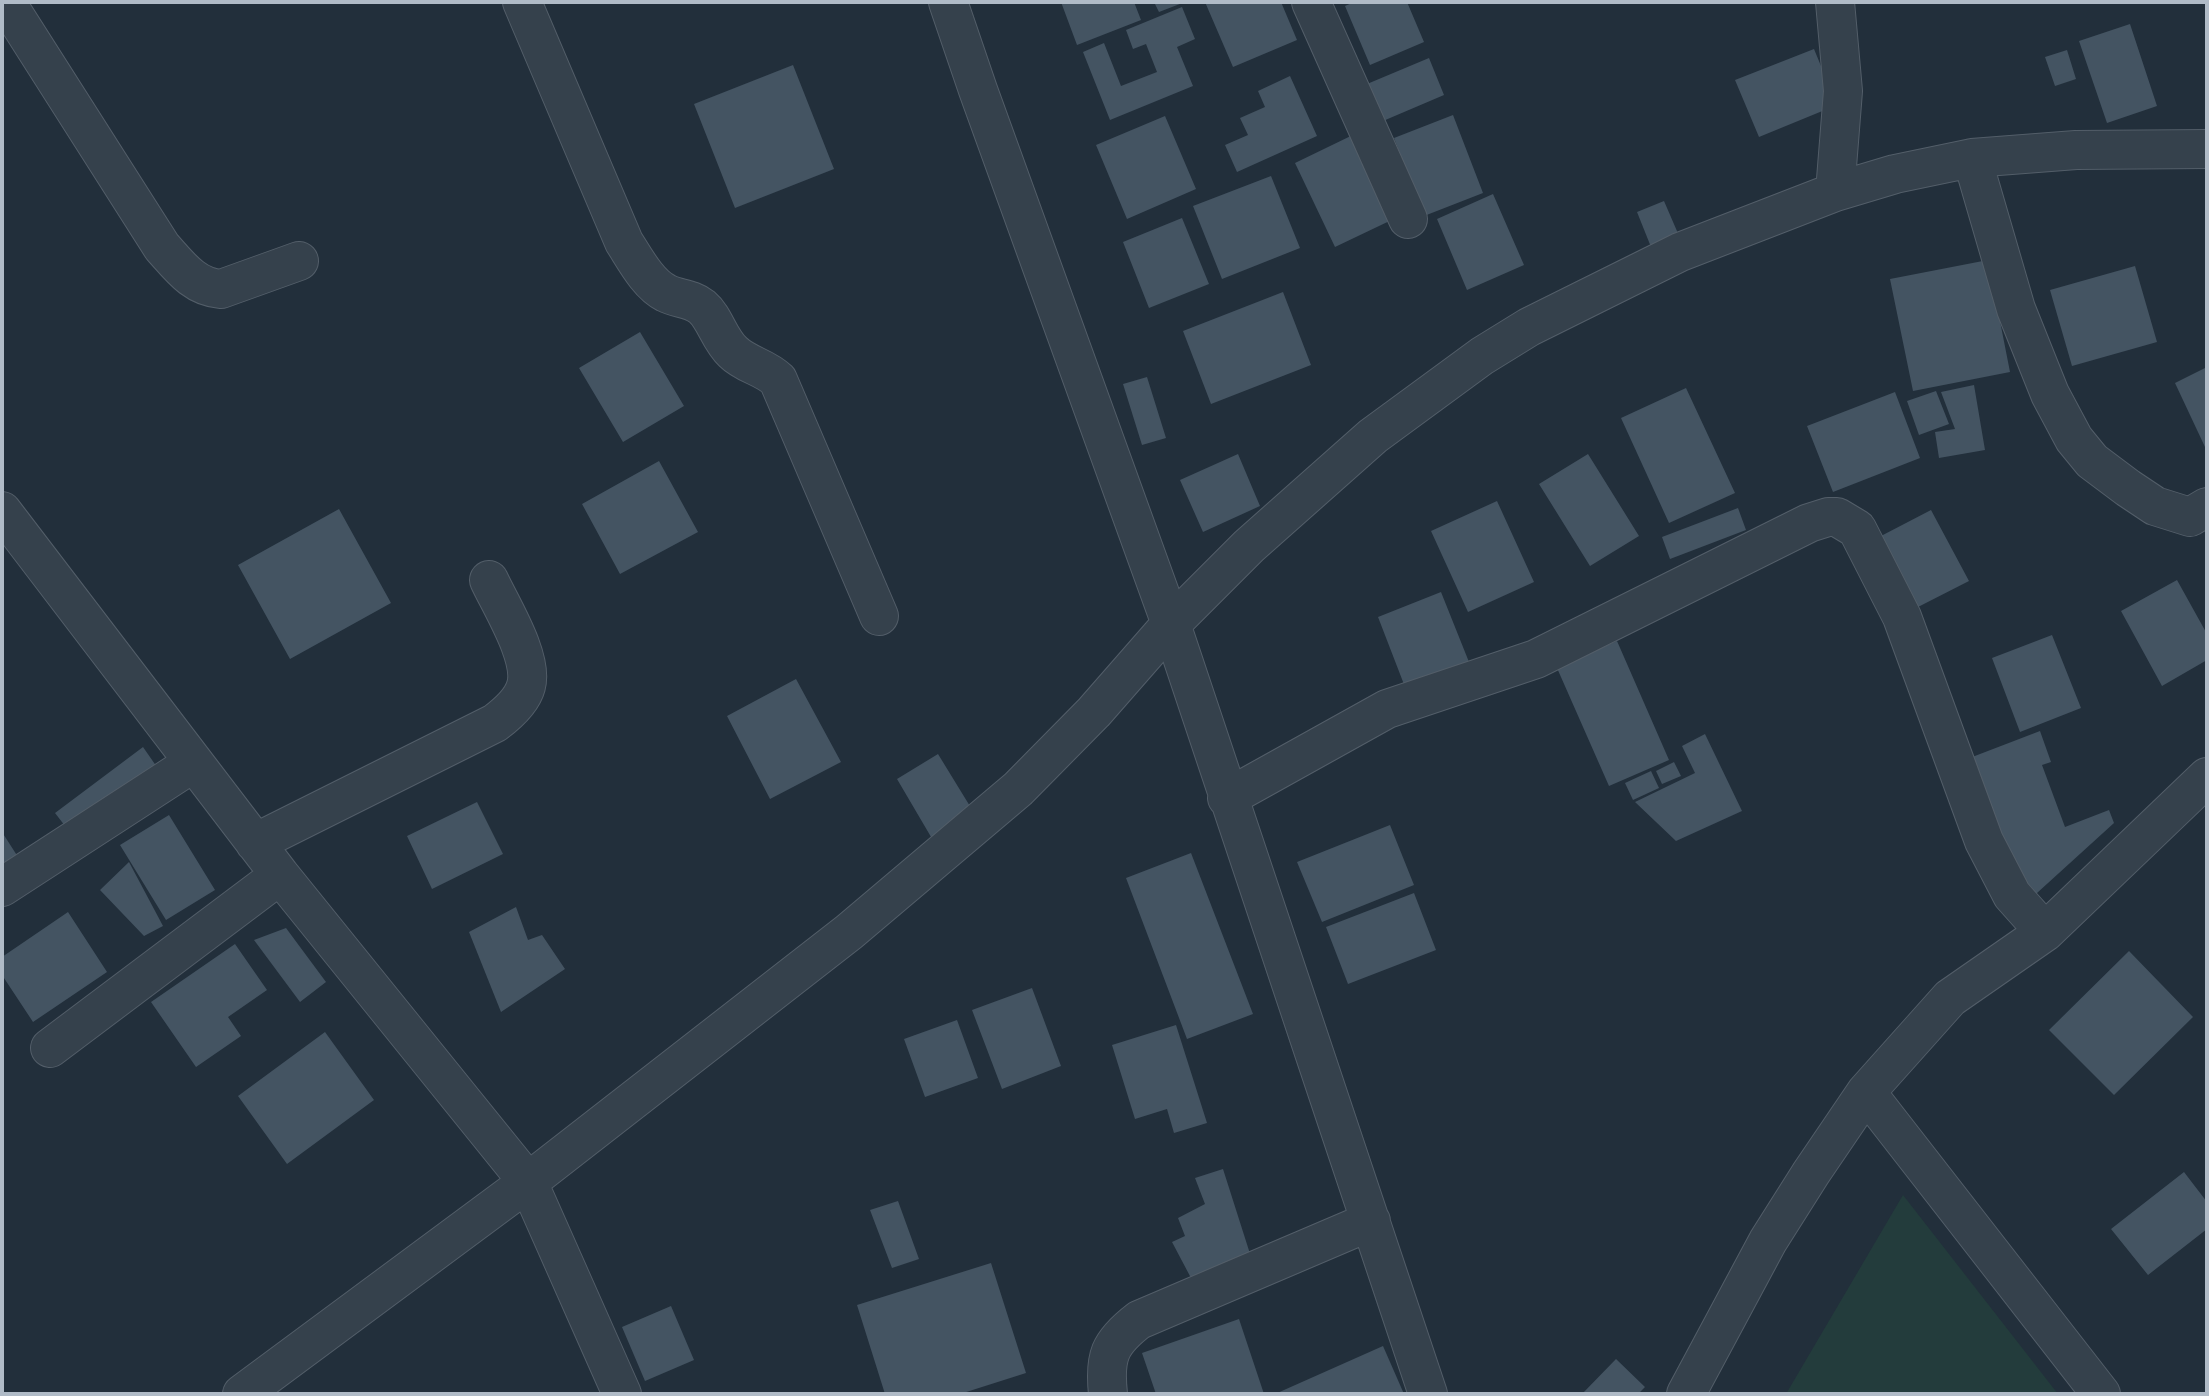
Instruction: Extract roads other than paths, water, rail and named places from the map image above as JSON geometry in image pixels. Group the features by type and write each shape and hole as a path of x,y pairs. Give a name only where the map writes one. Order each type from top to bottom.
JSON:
{"street":[{"path":"6,2 162,247 187,274 200,285 221,289 299,261"},
{"path":"522,2 624,242 658,288 667,294 699,304 736,355 747,363 770,372 778,380 878,616"},
{"path":"948,2 1171,624 1428,1394"},
{"path":"1311,2 1408,219"},
{"path":"1835,2 1843,91 1835,191"},
{"path":"242,1394 528,1182 849,932 1018,789 1094,712 1171,624 1249,546 1331,472 1412,406 1482,356 1529,327 1680,252 1835,191 1895,174 1972,158 2076,150 2207,149"},
{"path":"1972,158 2016,309 2050,394 2074,439 2092,461 2155,506 2190,517 2207,507"},
{"path":"2,511 280,876 528,1182 622,1394"},
{"path":"1227,798 1388,709 1536,659 1808,523 1837,517 1857,529 1902,617 1984,841 2012,895 2045,932"},
{"path":"255,843 495,723 512,708 526,688 528,670 489,580"},
{"path":"2,887 193,763"},
{"path":"1686,1394 1768,1241 1867,1093 1950,998 2045,932 2207,777"},
{"path":"50,1048 280,876"},
{"path":"1867,1093 2101,1394"},
{"path":"1108,1394 1106,1373 1110,1351 1121,1335 1139,1320 1371,1221"}]}
